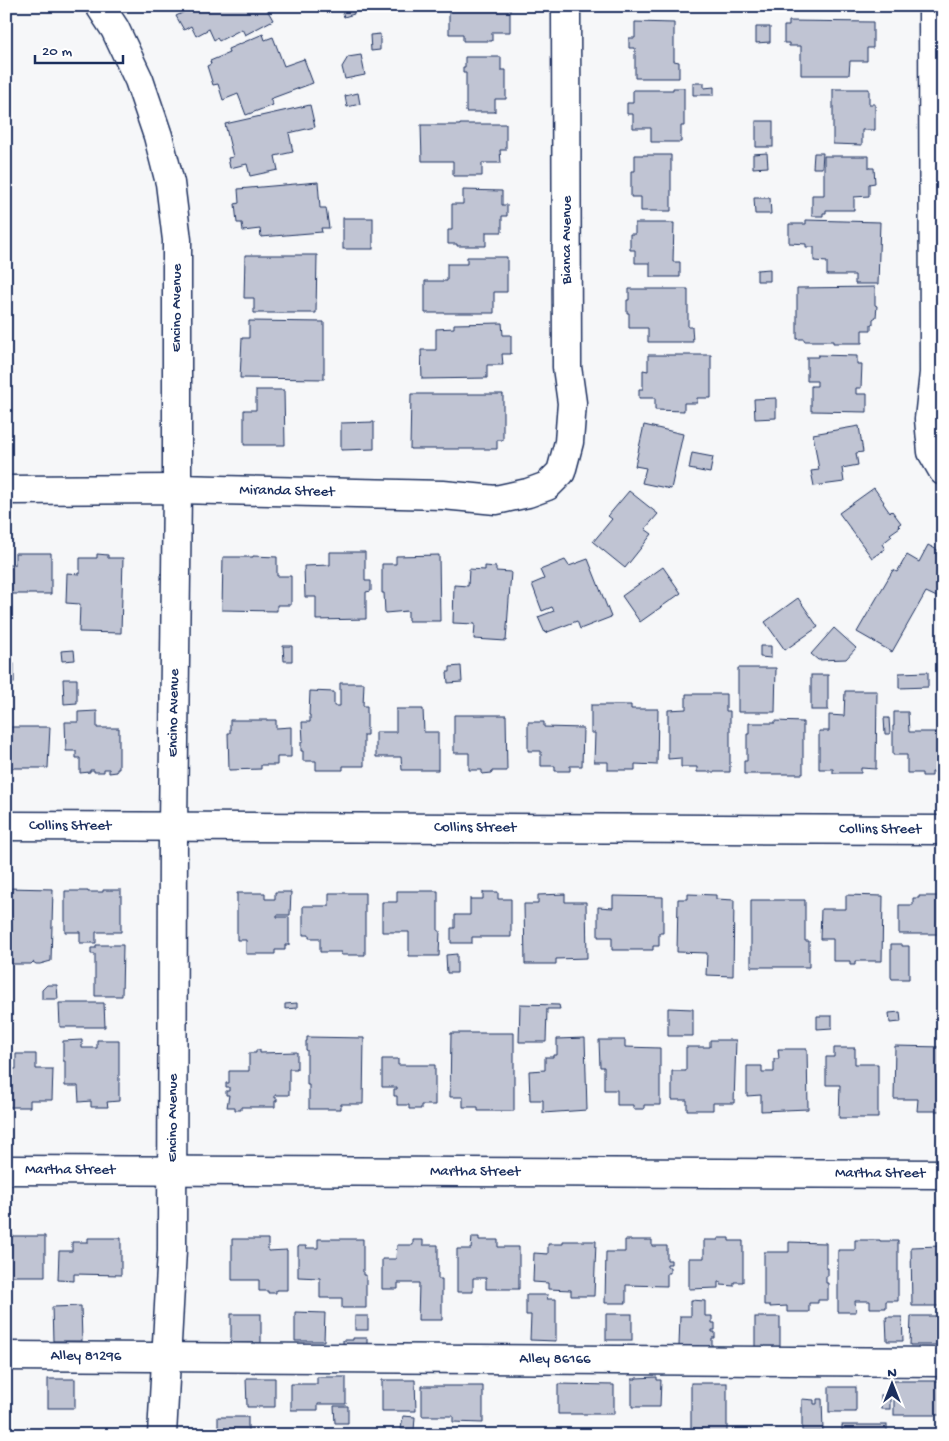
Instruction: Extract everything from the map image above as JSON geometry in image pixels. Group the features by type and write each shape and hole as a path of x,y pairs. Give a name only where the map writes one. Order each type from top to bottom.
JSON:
{"street":[{"name":"Encino Avenue","path":"100,6 115,30 139,80 158,136 170,183 177,240 173,1171 172,1250 162,1435"},
{"name":"Bianca Avenue","path":"560,472 569,442 572,403 567,367 566,6"},
{"path":"933,6 934,373 929,419 932,452 943,471"},
{"name":"Miranda Street","path":"6,490 177,489 443,495 496,500 528,493 547,486 560,472"},
{"name":"Collins Street","path":"6,826 943,830"},
{"name":"Martha Street","path":"6,1170 943,1174"},
{"name":"Alley 81296","path":"6,1356 166,1357"},
{"name":"Alley 86166","path":"166,1357 943,1362"}],"building":[{"path":"181,6 265,6 273,20 245,35 242,29 219,41 217,38 214,40 209,29 196,36 191,26 184,30 176,16 184,12"},
{"path":"343,6 351,6 354,14 344,17 341,8"},
{"path":"449,6 510,6 510,32 492,32 492,41 463,41 463,34 449,34"},
{"path":"641,6 670,6 670,10 641,11"},
{"path":"824,6 854,6 854,11 824,11"},
{"path":"789,21 873,22 873,48 867,48 867,61 850,61 849,75 801,75 801,46 789,46 789,43 784,43 784,26 789,26"},
{"path":"635,22 674,23 674,61 679,62 679,78 635,78 635,48 629,48 629,38 635,38"},
{"path":"756,27 770,27 770,42 756,43"},
{"path":"263,34 265,40 273,37 284,66 304,59 313,83 270,99 273,105 246,115 238,94 223,100 218,84 213,85 207,66 211,64 210,61 229,53 228,49"},
{"path":"380,34 380,50 371,51 370,35"},
{"path":"361,55 365,75 345,79 342,67 348,57"},
{"path":"465,57 501,57 501,70 506,70 506,99 495,99 495,112 466,112 466,73 463,73"},
{"path":"693,83 704,83 704,88 714,87 714,95 693,95"},
{"path":"673,88 684,88 684,126 681,126 681,142 651,142 651,128 633,128 633,114 627,114 627,103 633,103 633,90 673,90"},
{"path":"833,89 869,89 869,104 875,104 875,130 862,130 862,145 833,144"},
{"path":"358,93 360,104 347,107 345,96"},
{"path":"310,105 315,127 289,133 293,152 275,156 278,170 250,176 247,164 230,168 228,158 233,157 225,124"},
{"path":"756,121 773,121 773,147 756,147"},
{"path":"506,124 506,150 500,150 501,163 482,163 482,176 453,176 453,161 422,161 421,125"},
{"path":"767,153 768,167 753,168 753,154"},
{"path":"814,153 823,153 822,168 813,168"},
{"path":"635,155 671,155 671,211 641,211 641,197 631,197 631,171 635,171"},
{"path":"824,156 869,156 869,168 874,168 875,183 869,184 869,196 854,197 854,210 826,210 823,216 812,216 812,195 824,195"},
{"path":"318,182 320,208 326,208 329,228 321,228 322,232 261,237 260,229 243,231 242,223 237,223 235,204 239,203 238,189"},
{"path":"463,190 502,191 502,205 507,205 507,216 502,216 502,232 486,232 486,246 457,246 457,244 448,244 448,230 452,230 452,204 463,204"},
{"path":"754,198 770,198 771,214 755,214"},
{"path":"343,218 373,218 373,249 343,249"},
{"path":"806,220 880,222 878,284 855,284 855,275 827,275 827,262 814,261 814,247 806,247 806,244 789,243 789,224 806,224"},
{"path":"635,223 674,223 673,262 680,262 680,277 650,277 650,263 635,263 635,250 630,250 630,234 635,234"},
{"path":"245,255 317,255 316,313 254,313 254,298 244,298"},
{"path":"467,257 507,257 507,292 494,292 494,313 425,313 425,281 447,281 447,264 467,264"},
{"path":"770,269 770,281 757,281 757,270"},
{"path":"875,287 876,317 873,319 873,324 871,324 871,330 862,330 862,343 833,343 833,341 804,341 804,339 797,339 797,288"},
{"path":"629,289 688,289 688,327 692,327 693,342 648,342 648,328 629,328 627,300 629,300"},
{"path":"249,321 324,322 324,379 240,378 242,338 249,338"},
{"path":"502,323 503,335 511,335 511,354 502,354 503,365 487,365 487,378 422,379 421,350 436,350 436,329 454,328 454,324"},
{"path":"648,355 711,355 711,398 697,398 697,403 684,403 684,411 655,410 655,398 639,398 639,389 643,389 643,370 648,371"},
{"path":"818,355 857,356 857,364 862,364 861,388 856,388 856,394 867,394 867,412 811,411 811,386 817,386 817,381 807,381 807,357 818,357"},
{"path":"256,390 284,390 285,445 244,445 244,410 256,410"},
{"path":"411,394 503,394 503,440 497,440 497,449 410,449"},
{"path":"776,398 776,418 755,419 754,399"},
{"path":"374,422 374,449 341,450 341,423"},
{"path":"644,425 683,434 671,489 642,483 646,468 635,466"},
{"path":"859,426 863,452 856,453 858,465 842,468 844,482 814,486 811,471 819,470 813,434"},
{"path":"692,453 713,457 710,473 689,469"},
{"path":"874,488 890,513 892,511 901,523 898,525 900,527 890,534 892,536 882,544 885,549 872,558 839,513"},
{"path":"629,491 658,514 645,529 652,534 625,568 593,542 612,519 608,516"},
{"path":"928,545 943,553 943,600 926,592 892,652 857,632 893,570 897,572 907,555 919,562"},
{"path":"330,552 365,552 365,581 371,581 371,591 366,592 366,619 316,620 316,597 305,597 304,566 330,565"},
{"path":"15,553 51,553 51,594 6,594 6,565 15,565"},
{"path":"97,554 108,555 108,558 123,558 121,633 79,632 80,604 66,603 67,573 80,574 80,558 97,558"},
{"path":"439,555 440,621 408,621 408,611 385,613 384,593 382,593 382,564 396,564 396,556"},
{"path":"223,557 277,557 277,576 291,576 291,605 277,605 277,611 222,610"},
{"path":"588,559 611,617 580,629 577,621 545,633 538,617 554,611 552,607 542,611 532,584 544,579 540,570 565,560 569,566"},
{"path":"485,566 496,567 496,571 511,572 506,641 474,639 475,624 453,623 454,585 468,586 469,569 485,570"},
{"path":"663,567 681,593 640,622 622,596"},
{"path":"798,598 818,627 785,650 765,622"},
{"path":"834,628 856,648 846,659 818,660 811,654"},
{"path":"283,646 292,646 292,661 284,661"},
{"path":"760,646 771,646 771,658 760,657"},
{"path":"74,650 75,660 62,661 61,651"},
{"path":"6,664 14,664 14,683 6,683"},
{"path":"461,666 462,682 448,683 447,672 450,672 450,667"},
{"path":"738,668 776,668 775,712 738,712"},
{"path":"928,672 928,687 899,688 899,673"},
{"path":"811,675 828,675 828,710 811,710"},
{"path":"63,679 77,679 77,703 64,704"},
{"path":"340,683 364,683 363,706 367,706 367,735 364,735 364,766 343,766 343,770 316,770 316,761 303,761 303,751 301,751 301,742 303,742 302,722 310,722 310,691 334,692 334,706 340,706"},
{"path":"845,691 877,691 876,769 861,768 861,773 833,773 833,769 819,769 819,731 829,731 829,715 844,716"},
{"path":"686,694 726,694 726,711 730,711 730,772 697,772 697,767 681,767 681,758 668,759 668,710 686,709"},
{"path":"591,705 631,705 631,709 658,709 657,765 635,764 635,770 608,770 608,762 594,762 595,733 591,733"},
{"path":"396,709 423,709 424,732 438,732 438,770 402,770 401,757 376,757 376,732 396,732"},
{"path":"97,711 97,728 119,728 119,769 117,769 117,772 109,773 109,769 104,769 104,772 90,770 90,772 80,773 80,758 76,758 76,751 66,751 65,722 78,722 78,712"},
{"path":"894,712 908,712 909,732 943,732 943,772 932,772 932,776 922,776 922,773 907,773 907,755 893,755"},
{"path":"454,715 506,715 507,771 492,771 492,773 482,774 482,770 469,770 469,753 454,753"},
{"path":"884,718 889,718 890,734 885,734"},
{"path":"230,720 276,720 276,728 291,727 291,757 277,757 277,765 261,765 261,769 229,770 228,733 230,733"},
{"path":"775,721 803,722 803,774 744,774 744,761 747,761 749,723 775,723"},
{"path":"528,722 544,722 544,727 583,728 582,766 570,766 570,771 555,771 555,766 541,766 541,751 528,751"},
{"path":"6,727 50,727 48,768 8,768"},
{"path":"6,888 53,889 51,961 40,964 33,962 31,964 6,964"},
{"path":"103,890 121,890 121,932 96,932 96,943 80,943 80,932 65,932 65,891 103,892"},
{"path":"397,891 438,891 439,956 409,956 409,932 382,932 382,902 397,902"},
{"path":"275,892 291,892 290,915 277,915 277,917 289,917 289,945 285,945 285,950 275,950 275,954 246,954 246,940 237,940 237,893 265,893 265,899 275,899"},
{"path":"483,892 498,892 498,899 511,899 511,937 472,937 472,943 451,943 451,928 455,928 455,915 470,915 470,899 483,899"},
{"path":"329,893 365,893 365,955 341,955 341,952 320,952 320,938 309,938 309,935 303,935 303,906 329,906"},
{"path":"565,894 565,902 586,902 587,958 556,959 556,964 525,964 524,904 538,904 538,895"},
{"path":"688,894 716,895 716,899 734,900 733,976 706,975 707,953 677,952 678,899 688,899"},
{"path":"846,895 883,896 882,961 855,961 855,965 850,965 850,961 833,961 833,939 820,939 821,909 846,909"},
{"path":"613,896 663,897 663,933 659,933 659,946 653,946 653,950 612,950 612,937 598,937 598,907 613,908"},
{"path":"919,896 943,896 943,934 899,934 899,905 913,905 913,898 919,898"},
{"path":"751,900 805,900 805,941 809,941 809,967 751,967"},
{"path":"891,944 909,946 909,979 892,979"},
{"path":"96,945 123,945 122,996 95,996 95,954 91,954 91,948 96,948"},
{"path":"457,954 457,973 447,973 446,955"},
{"path":"47,985 57,985 58,999 42,999 42,990"},
{"path":"59,1003 104,1003 105,1027 60,1027"},
{"path":"297,1003 297,1008 285,1009 285,1004"},
{"path":"520,1004 559,1005 560,1009 547,1009 546,1042 519,1042"},
{"path":"668,1008 693,1009 693,1036 668,1036"},
{"path":"900,1012 901,1022 890,1023 889,1013"},
{"path":"817,1016 832,1016 832,1028 817,1029"},
{"path":"451,1033 514,1033 514,1111 478,1111 478,1107 463,1107 463,1097 450,1097"},
{"path":"307,1037 364,1038 363,1104 341,1104 341,1109 309,1109"},
{"path":"585,1038 587,1110 543,1113 543,1100 530,1100 529,1071 545,1070 545,1057 557,1055 557,1039"},
{"path":"82,1040 82,1048 97,1048 97,1040 119,1040 119,1101 107,1102 108,1107 91,1107 91,1101 79,1102 78,1086 65,1086 63,1041"},
{"path":"599,1040 625,1040 625,1047 660,1048 660,1105 644,1105 644,1109 633,1109 633,1105 617,1105 617,1090 604,1090 604,1067 600,1067"},
{"path":"710,1040 736,1040 734,1103 713,1103 713,1110 687,1110 687,1100 672,1100 672,1071 686,1071 686,1047 710,1047"},
{"path":"895,1046 943,1047 943,1111 917,1111 918,1099 894,1099"},
{"path":"834,1048 855,1048 855,1064 878,1064 878,1118 839,1118 840,1085 826,1085 826,1057 834,1057"},
{"path":"778,1049 807,1049 808,1109 761,1111 761,1095 747,1096 747,1066 762,1066 762,1072 774,1072 774,1059 779,1059"},
{"path":"256,1050 260,1050 260,1053 297,1052 297,1069 289,1069 289,1095 275,1095 277,1101 275,1101 275,1107 241,1107 241,1110 235,1110 235,1107 227,1107 229,1095 226,1095 226,1091 229,1091 229,1087 226,1087 226,1083 229,1083 229,1071 249,1071 249,1053 256,1053"},
{"path":"16,1054 36,1054 36,1069 53,1069 52,1100 30,1100 30,1107 6,1107 6,1069 16,1069"},
{"path":"382,1059 398,1059 398,1065 435,1065 435,1105 421,1105 421,1109 409,1109 409,1105 397,1105 397,1096 394,1096 394,1089 397,1089 397,1087 382,1087"},
{"path":"10,1236 45,1236 45,1276 6,1276 6,1249 10,1249"},
{"path":"472,1237 479,1237 479,1240 498,1240 498,1247 519,1247 519,1289 486,1289 486,1278 473,1278 473,1292 457,1292 457,1249 471,1249"},
{"path":"88,1238 121,1238 121,1275 74,1274 74,1281 58,1280 59,1251 72,1251 72,1242 88,1242"},
{"path":"718,1238 729,1238 729,1241 743,1241 743,1282 734,1282 734,1286 721,1285 721,1282 718,1282 718,1288 689,1289 689,1258 704,1258 704,1240 718,1240"},
{"path":"232,1239 268,1239 268,1251 287,1250 287,1290 276,1290 276,1293 268,1293 268,1291 259,1291 259,1280 232,1280"},
{"path":"318,1239 363,1239 363,1275 366,1275 366,1308 342,1308 342,1298 320,1298 320,1278 298,1277 298,1246 318,1248"},
{"path":"413,1240 423,1240 423,1245 438,1245 438,1279 442,1279 442,1320 418,1320 419,1283 398,1283 398,1289 382,1289 382,1259 396,1259 397,1245 413,1245"},
{"path":"625,1240 652,1240 652,1246 667,1246 667,1260 671,1260 671,1264 667,1264 667,1267 670,1267 670,1273 667,1273 667,1286 626,1285 626,1303 605,1303 606,1252 625,1252"},
{"path":"855,1240 898,1241 898,1301 886,1301 886,1308 870,1308 870,1301 855,1301 856,1312 838,1312 838,1250 855,1250"},
{"path":"563,1241 596,1241 594,1296 571,1296 571,1290 548,1289 548,1283 533,1282 534,1253 548,1254 548,1244 563,1244"},
{"path":"940,1241 943,1241 943,1306 912,1306 911,1247 940,1246"},
{"path":"789,1242 826,1243 828,1300 818,1300 818,1303 809,1303 809,1312 787,1312 787,1306 770,1307 770,1305 764,1305 764,1252 789,1252"},
{"path":"526,1295 548,1295 547,1299 556,1299 556,1341 530,1340 531,1315 526,1315"},
{"path":"691,1300 705,1301 705,1316 712,1316 715,1330 712,1330 712,1332 715,1332 715,1338 712,1338 712,1347 679,1346 680,1316 691,1316"},
{"path":"81,1306 82,1341 53,1341 52,1307"},
{"path":"295,1312 325,1313 324,1341 295,1341"},
{"path":"231,1314 261,1314 261,1343 231,1343"},
{"path":"606,1314 632,1314 632,1340 606,1340"},
{"path":"355,1316 368,1316 368,1330 355,1330"},
{"path":"911,1316 943,1316 943,1345 910,1345"},
{"path":"755,1317 780,1317 780,1348 755,1348"},
{"path":"886,1317 902,1317 903,1341 887,1341"},
{"path":"353,1338 367,1338 367,1346 343,1346 343,1340 353,1340"},
{"path":"317,1377 346,1377 346,1404 318,1404 318,1410 291,1410 291,1384 317,1384"},
{"path":"657,1377 657,1380 661,1380 660,1407 632,1407 632,1379"},
{"path":"246,1378 275,1378 275,1407 247,1407"},
{"path":"48,1379 75,1379 75,1408 48,1408"},
{"path":"382,1380 415,1380 416,1411 382,1411"},
{"path":"894,1381 943,1381 943,1415 894,1415"},
{"path":"691,1383 727,1383 727,1435 691,1435"},
{"path":"558,1384 614,1385 614,1414 558,1414"},
{"path":"422,1386 483,1386 483,1423 453,1422 453,1416 422,1416"},
{"path":"829,1387 856,1387 856,1412 829,1412"},
{"path":"881,1395 890,1395 890,1409 881,1409"},
{"path":"802,1399 814,1400 814,1404 817,1404 817,1399 822,1399 823,1431 802,1431"},
{"path":"334,1406 348,1406 348,1423 335,1423"},
{"path":"403,1416 415,1417 414,1431 401,1429"},
{"path":"218,1417 248,1417 248,1435 218,1435"},
{"path":"842,1425 887,1425 887,1435 842,1435"}]}
